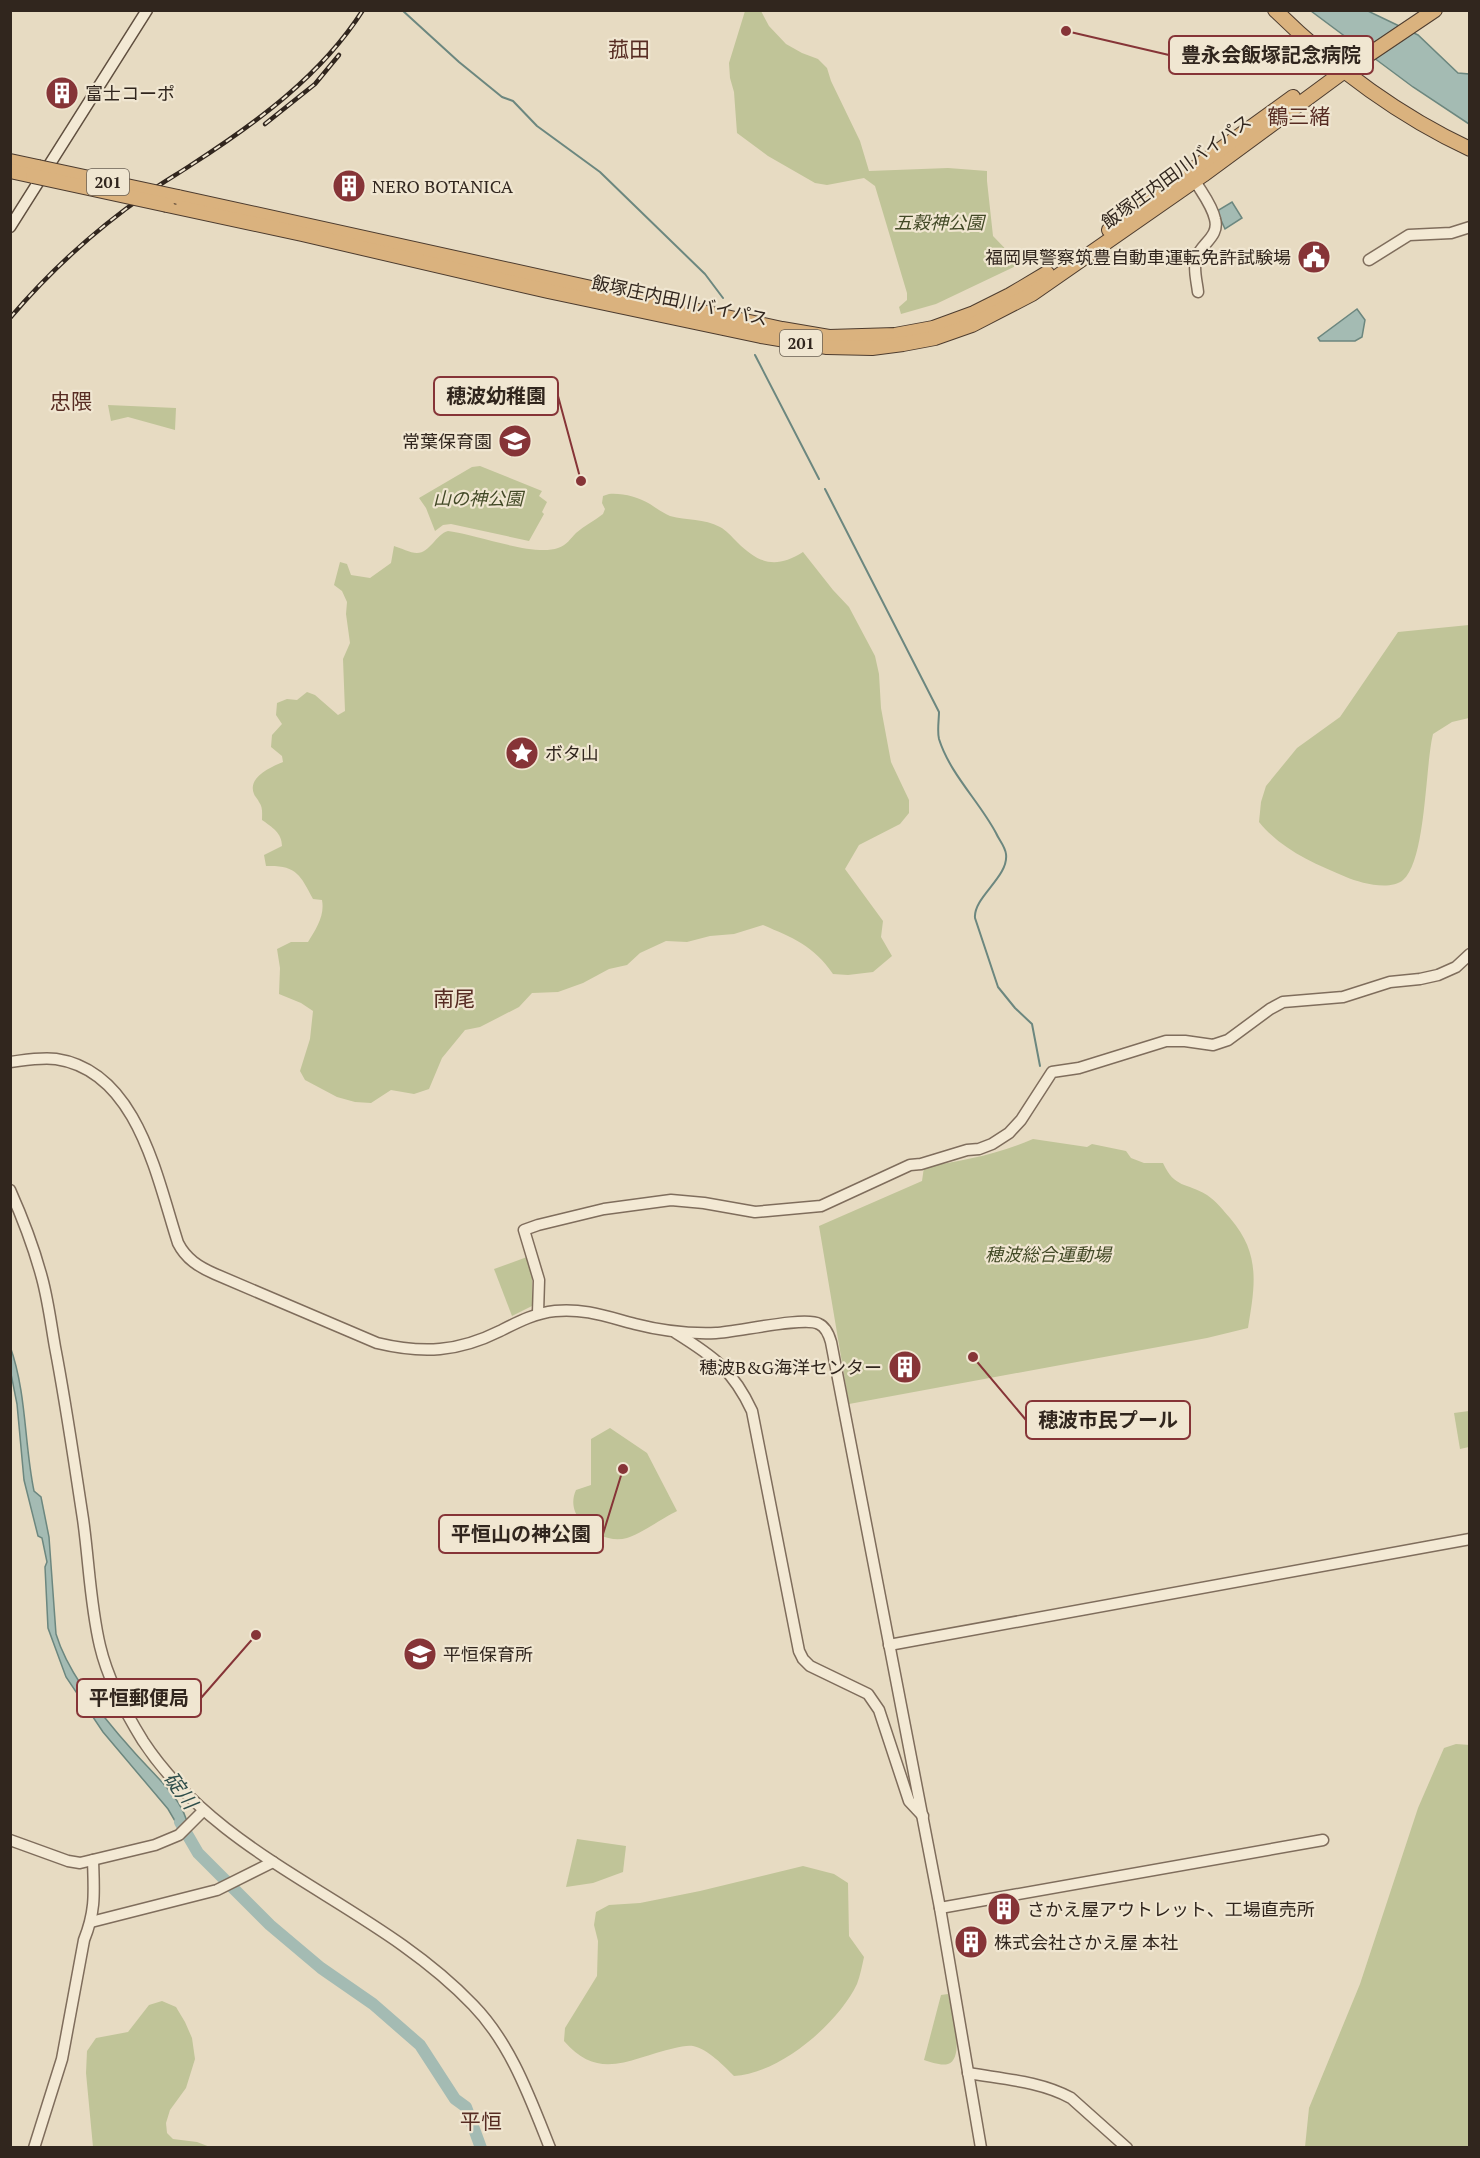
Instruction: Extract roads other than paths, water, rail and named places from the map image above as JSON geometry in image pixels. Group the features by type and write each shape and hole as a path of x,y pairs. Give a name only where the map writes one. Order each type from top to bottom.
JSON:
{"highway":[{"path":"1275,10 1340,69 1415,120 1470,148"},
{"name":"飯塚庄内田川バイパス","path":"1361,55 1418,10"},
{"name":"飯塚庄内田川バイパス","path":"10,161 35,171 172,201 782,329 830,337 895,335 933,328 974,313 1040,278 1340,69 1434,11"},
{"name":"飯塚庄内田川バイパス","path":"172,201 456,271 668,317 798,343 872,348 935,338 972,325 999,312 1075,265 1195,181 1340,69"},
{"name":"飯塚庄内田川バイパス","path":"10,171 35,171"}],"street":[{"path":"10,227 147,10"},
{"path":"1195,181 1212,210 1216,227 1212,237 1196,258 1198,292"},
{"path":"1370,260 1409,235 1451,232 1470,227"},
{"path":"538,1313 539,1280 524,1230 604,1209 671,1200 755,1212 821,1206 910,1166 992,1144 1009,1133 1021,1120 1052,1072 1079,1068 1166,1041 1213,1045 1228,1040 1283,1002 1343,997 1390,982 1438,975 1456,967 1470,954"},
{"path":"10,1062 41,1058 79,1065 102,1080 120,1100 146,1142 178,1244 184,1256 201,1268 377,1343 399,1349 455,1348 538,1313 557,1311 586,1311 676,1333 717,1333 804,1320 821,1324 828,1332 834,1354 923,1816 981,2148"},
{"path":"10,1190 31,1239 43,1280 71,1430 86,1537 92,1607 104,1659 129,1719 178,1787 203,1811 273,1862 432,1966 475,2007 515,2066 550,2148"},
{"path":"676,1333 701,1348 729,1371 742,1389 752,1411 799,1651 803,1659 810,1666 868,1694 879,1710 909,1801 923,1816"},
{"path":"889,1645 1470,1539"},
{"path":"10,1840 80,1863 155,1845 179,1835 203,1811"},
{"path":"940,1908 1323,1839"},
{"path":"34,2148 62,2059 84,1940 91,1922 94,1907 93,1860"},
{"path":"91,1922 217,1890 273,1862"},
{"path":"968,2073 1048,2087 1060,2092 1071,2098 1126,2148"}],"water":[{"path":"1311,11 1368,11 1418,35 1458,73 1469,74 1469,124 1413,87"},
{"path":"1232,202 1242,218 1225,229 1217,211"},
{"path":"1357,309 1365,320 1362,337 1355,341 1320,341 1318,338"},
{"path":"10,1346 20,1382 34,1491 41,1497 49,1537 56,1634 69,1665 89,1696 179,1804 188,1825 182,1833 168,1809 103,1732 66,1677 48,1628 45,1567 47,1562 24,1480 17,1404 11,1374"}],"waterway":[{"path":"402,10 459,62 502,97 513,101 537,126 600,172 705,274 723,298"},
{"path":"755,355 819,479"},
{"path":"825,489 939,712 938,736 944,752 1004,848 1006,854 1002,871 979,902 975,918 998,987 1032,1024 1040,1066"},
{"name":"碇川","path":"180,1822 198,1853 270,1925 321,1968 373,2004 420,2045 455,2099 466,2107 481,2148"}],"railway":[{"path":"10,318 57,268 108,222 215,149 286,96 328,56 363,10"},
{"path":"265,124 315,84 339,55"}],"place":[{"name":"豊永会飯塚記念病院","path":"1066,31"},
{"name":"富士コーポ","path":"62,93"},
{"name":"NERO BOTANICA","path":"349,186"},
{"name":"福岡県警察筑豊自動車運転免許試験場","path":"1314,257"},
{"name":"常葉保育園","path":"515,441"},
{"name":"穂波幼稚園","path":"581,481"},
{"name":"ボタ山","path":"522,753"},
{"name":"穂波市民プール","path":"973,1357"},
{"name":"穂波B&G海洋センター","path":"905,1367"},
{"name":"平恒山の神公園","path":"623,1469"},
{"name":"平恒郵便局","path":"256,1635"},
{"name":"平恒保育所","path":"420,1654"},
{"name":"さかえ屋アウトレット、工場直売所","path":"1004,1909"},
{"name":"株式会社さかえ屋 本社","path":"971,1942"}],"district":[{"name":"菰田","path":"629,49"},
{"name":"鶴三緒","path":"1299,116"},
{"name":"忠隈","path":"71,401"},
{"name":"南尾","path":"454,998"},
{"name":"平恒","path":"481,2121"}],"park label":[{"name":"五穀神公園","path":"939,222"},
{"name":"山の神公園","path":"478,498"},
{"name":"穂波総合運動場","path":"1048,1254"}]}
